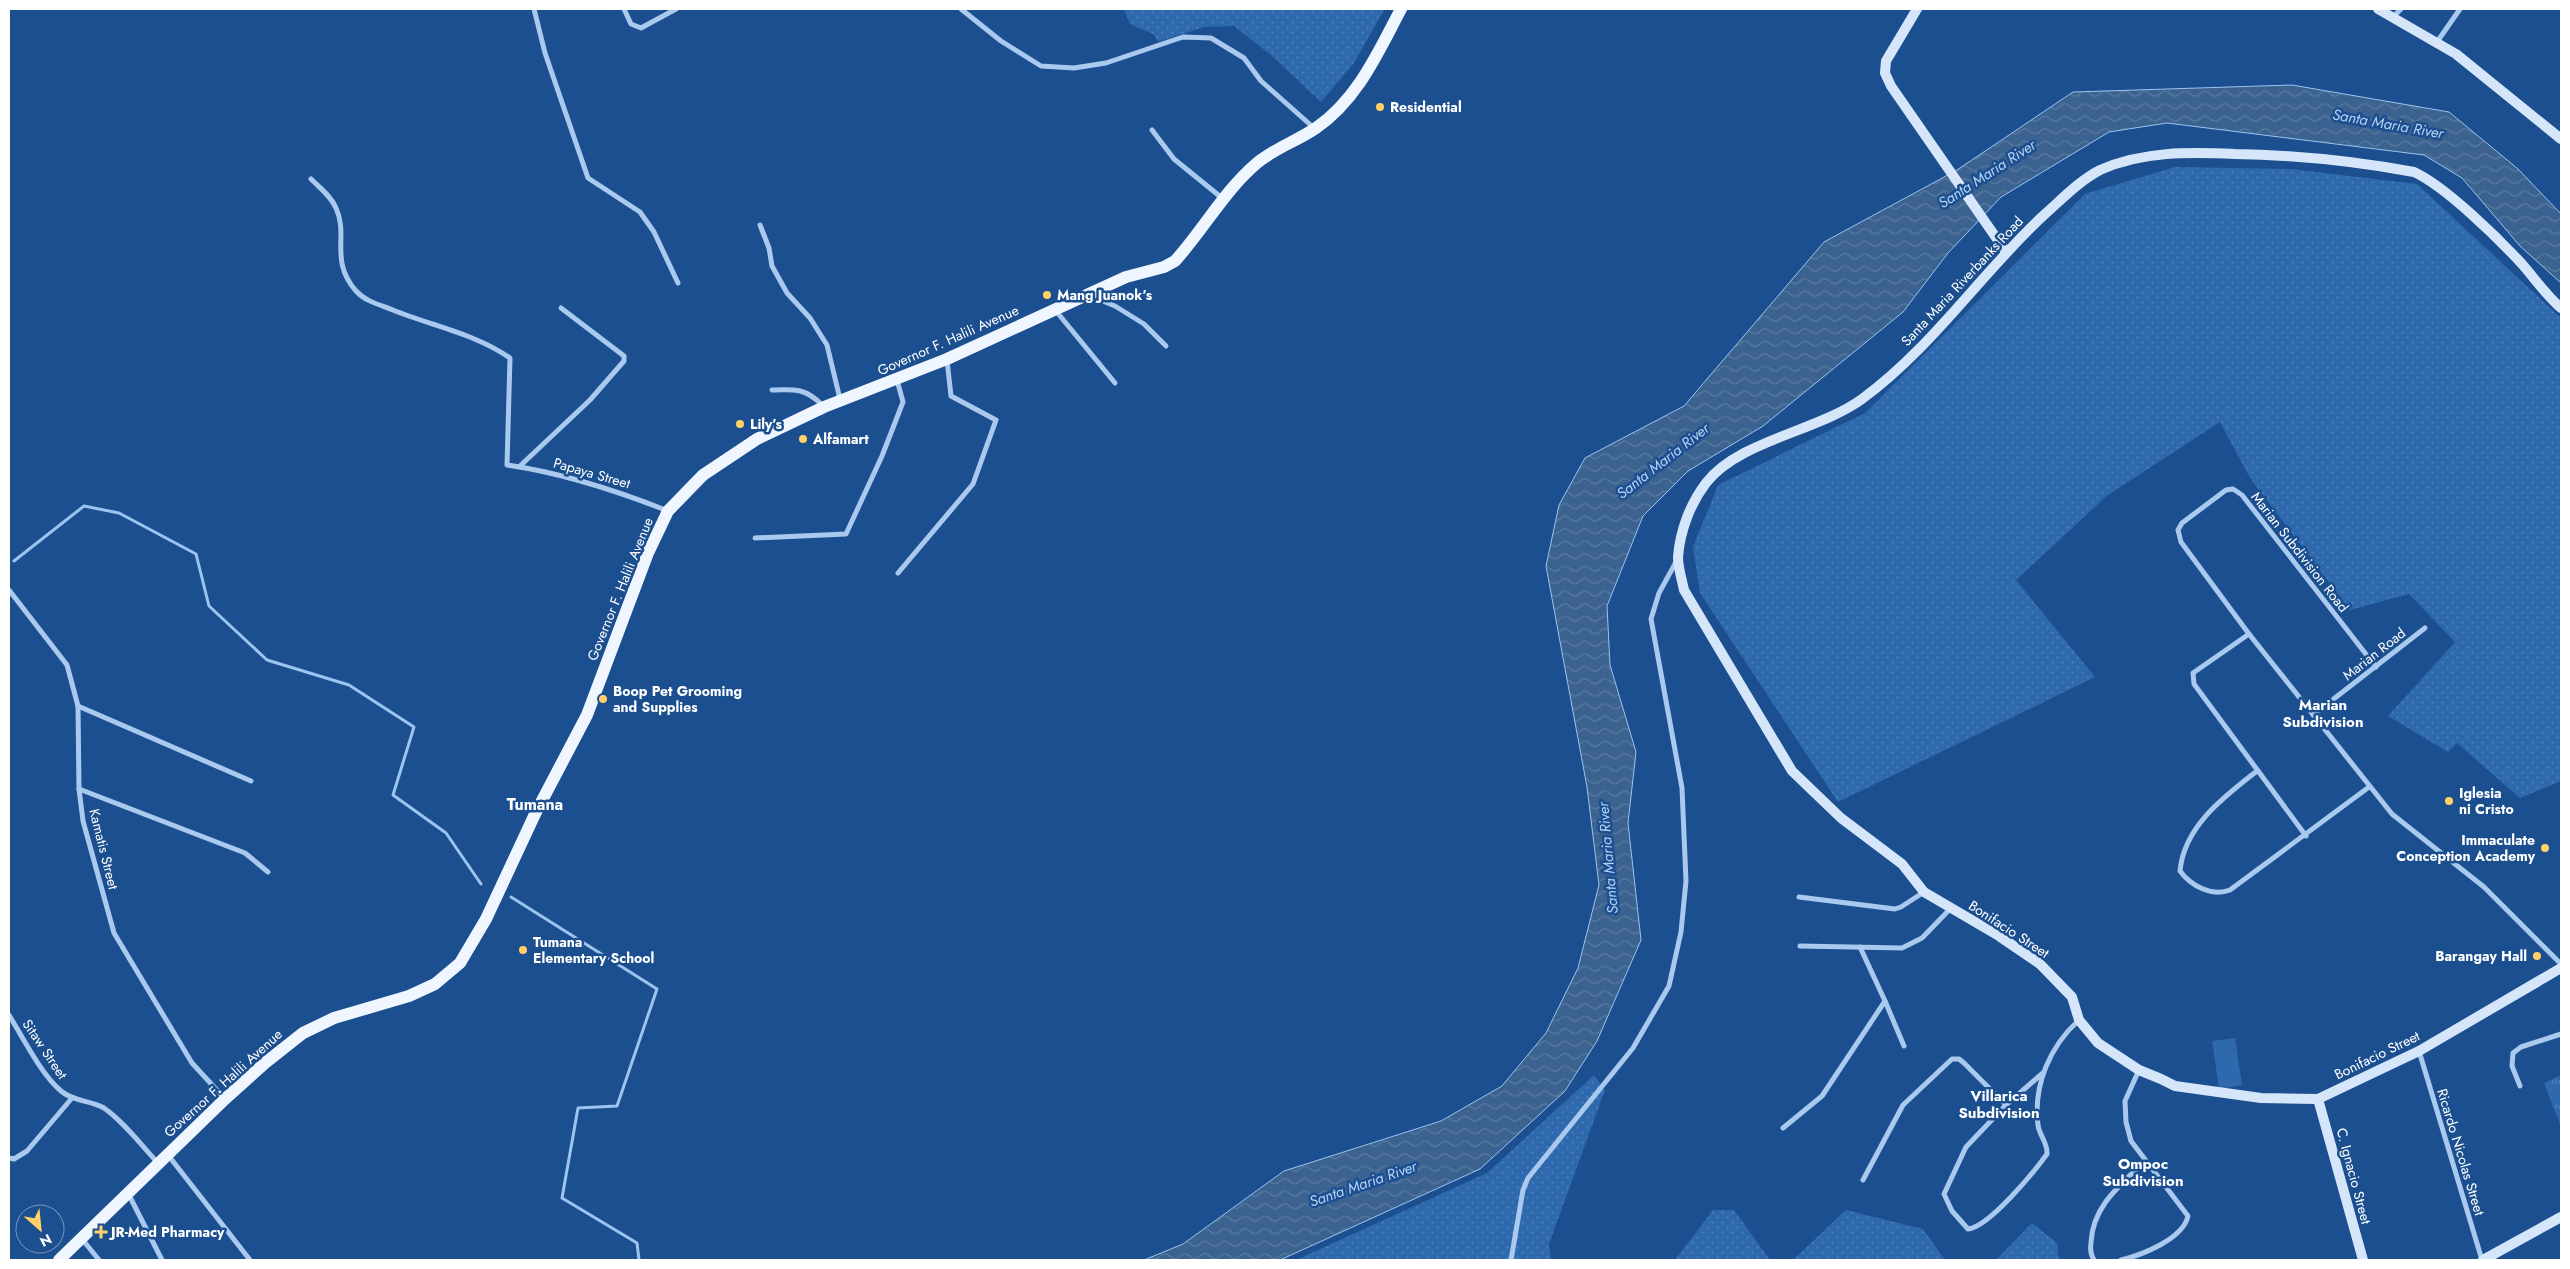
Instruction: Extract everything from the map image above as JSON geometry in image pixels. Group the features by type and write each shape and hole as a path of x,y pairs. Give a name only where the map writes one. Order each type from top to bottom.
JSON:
{"main road":[{"name":"Governor F. Halili Avenue","path":"59,1260 225,1099 265,1063 303,1033 334,1018 409,996 435,984 460,962 486,920 535,814 587,715 648,554 668,511 703,475 757,439 824,407 947,359 1126,277 1164,267 1175,261 1222,198 1258,162 1277,149 1315,129 1342,107 1354,92 1401,9"}],"street":[{"path":"534,9 545,54 588,178 640,212 654,232 678,283"},
{"path":"624,9 631,24 641,28 676,9"},
{"path":"961,9 1001,42 1041,66 1074,68 1098,64 1183,37 1211,38 1231,48 1244,58 1261,81 1315,129"},
{"path":"1917,9 1886,61 1886,73 1891,86 2006,252"},
{"path":"2378,9 2456,54 2561,139"},
{"path":"2393,18 2401,9"},
{"path":"2437,42 2460,9"},
{"path":"1152,130 1174,159 1222,198"},
{"name":"Santa Maria Riverbanks Road","path":"1703,623 1684,590 1678,559 1690,507 1707,482 1725,464 1757,448 1824,422 1864,398 1930,339 2006,252 2076,186 2100,170 2159,154 2195,152 2304,156 2414,172 2429,178 2521,263 2561,308"},
{"name":"Papaya Street","path":"311,179 330,198 336,208 341,223 340,250 344,270 358,293 366,300 420,321 486,343 510,358 507,464 603,486 668,511"},
{"path":"760,225 769,248 772,266 787,293 810,318 827,345 841,400"},
{"path":"1087,294 1115,306 1144,324 1166,346"},
{"path":"520,466 590,400 624,361 624,356 561,308"},
{"path":"1054,309 1115,383"},
{"path":"898,573 973,484 996,420 951,396 947,359"},
{"path":"755,538 846,534 882,456 903,402 896,380"},
{"path":"772,390 792,389 811,394 824,407"},
{"name":"Marian Subdivision Road","path":"2249,634 2178,536 2182,523 2226,490 2233,489 2242,495 2376,667"},
{"path":"1511,1260 1523,1190 1528,1178 1633,1048 1669,986 1680,932 1686,881 1682,788 1650,620 1659,593 1678,559"},
{"name":"Kamatis Street","path":"9,590 67,665 78,706 79,789 83,822 114,933 192,1063 225,1099"},
{"name":"Bonifacio Street","path":"1703,623 1792,771 1841,818 1902,864 1924,892 2040,964 2072,997 2079,1020 2098,1043 2139,1070 2175,1086 2261,1098 2318,1098 2419,1050 2561,966"},
{"name":"Marian Road","path":"2313,715 2425,628"},
{"path":"2306,836 2194,684 2192,678 2193,673 2249,634 2369,787 2403,825 2455,862 2484,887 2561,966"},
{"path":"78,706 251,781"},
{"path":"2257,770 2216,803 2197,827 2181,861 2180,871 2189,882 2213,893 2230,890 2306,836 2369,787"},
{"path":"79,789 245,853 268,872"},
{"path":"1799,897 1894,909 1902,907 1924,892"},
{"path":"1800,946 1902,948 1922,938 1951,908"},
{"path":"1860,947 1904,1046"},
{"path":"1783,1128 1822,1096 1885,1001"},
{"name":"Sitaw Street","path":"9,1015 53,1082 72,1098 94,1103 103,1108 163,1159 250,1260"},
{"path":"2044,1072 2006,1105 1966,1147 1944,1194 1952,1211 1968,1229 1975,1228 2003,1205 2047,1154 2048,1149 2038,1128 2037,1111 2044,1072 2060,1040 2079,1020"},
{"path":"2520,1086 2512,1066 2513,1053 2521,1047 2561,1034"},
{"name":"Ricardo Nicolas Street","path":"2419,1050 2483,1260"},
{"path":"1862,1180 1903,1105 1952,1060 1959,1059 1964,1063 2006,1105"},
{"path":"2121,1260 2146,1253 2170,1239 2187,1222 2186,1210 2130,1141 2126,1122 2125,1101 2139,1070"},
{"path":"9,1158 14,1159 26,1151 72,1098"},
{"name":"C. Ignacio Street","path":"2318,1098 2363,1260"},
{"path":"2094,1260 2090,1254 2091,1229 2104,1201 2145,1161"},
{"path":"127,1192 162,1260"},
{"path":"2483,1260 2561,1217"},
{"path":"82,1239 99,1260"}],"green space":[{"path":"1124,9 1384,10 1354,63 1321,102 1272,56 1234,26 1204,27 1158,42 1153,34 1130,24"},
{"path":"2175,167 2291,169 2417,184 2561,318 2561,781 2520,798 2457,743 2448,752 2388,716 2455,642 2409,594 2350,610 2250,478 2220,422 2108,495 2016,580 2095,677 1838,802 1700,593 1693,547 1718,485 1865,413 2085,194"},
{"path":"2235,1038 2242,1085 2219,1089 2212,1041"},
{"path":"1594,1075 1605,1090 1549,1244 1551,1260 1296,1260 1487,1173"},
{"path":"2561,1075 2561,1127 2544,1083"},
{"path":"1713,1210 1734,1210 1770,1260 1675,1260"},
{"path":"1846,1210 1923,1229 1945,1260 1793,1260"},
{"path":"2032,1223 2057,1243 2059,1260 1996,1260"}],"water":[{"name":"Santa Maria River","path":"2292,85 2449,112 2518,169 2561,214 2561,283 2520,246 2462,178 2424,155 2167,123 2109,132 2001,197 1948,253 1903,312 1763,426 1688,471 1643,516 1607,606 1610,665 1636,752 1628,823 1641,940 1597,1041 1565,1091 1480,1169 1280,1260 1144,1260 1183,1244 1284,1171 1441,1121 1502,1086 1546,1033 1578,968 1599,885 1587,787 1546,566 1559,505 1585,458 1684,406 1824,242 1957,170 2073,92"}],"waterway":[{"path":"14,561 84,506 119,513 196,554 209,606 267,660 349,685 414,727 393,795 446,833 481,884"},
{"path":"511,897 657,989 617,1106 578,1108 562,1198 637,1243 639,1260"}],"place":[{"name":"Residential","path":"1380,107"},
{"name":"Mang Juanok’s","path":"1047,295"},
{"name":"Lily’s","path":"740,424"},
{"name":"Alfamart","path":"803,439"},
{"name":"Boop Pet Grooming and Supplies","path":"603,699"},
{"name":"Iglesia ni Cristo","path":"2449,801"},
{"name":"Immaculate Conception Academy","path":"2545,848"},
{"name":"Tumana Elementary School","path":"523,950"},
{"name":"Barangay Hall","path":"2537,956"},
{"name":"JR-Med Pharmacy","path":"101,1232"}],"district":[{"name":"Marian Subdivision","path":"2323,714"},
{"name":"Tumana","path":"535,804"},
{"name":"Villarica Subdivision","path":"1999,1104"},
{"name":"Ompoc Subdivision","path":"2143,1172"}]}
